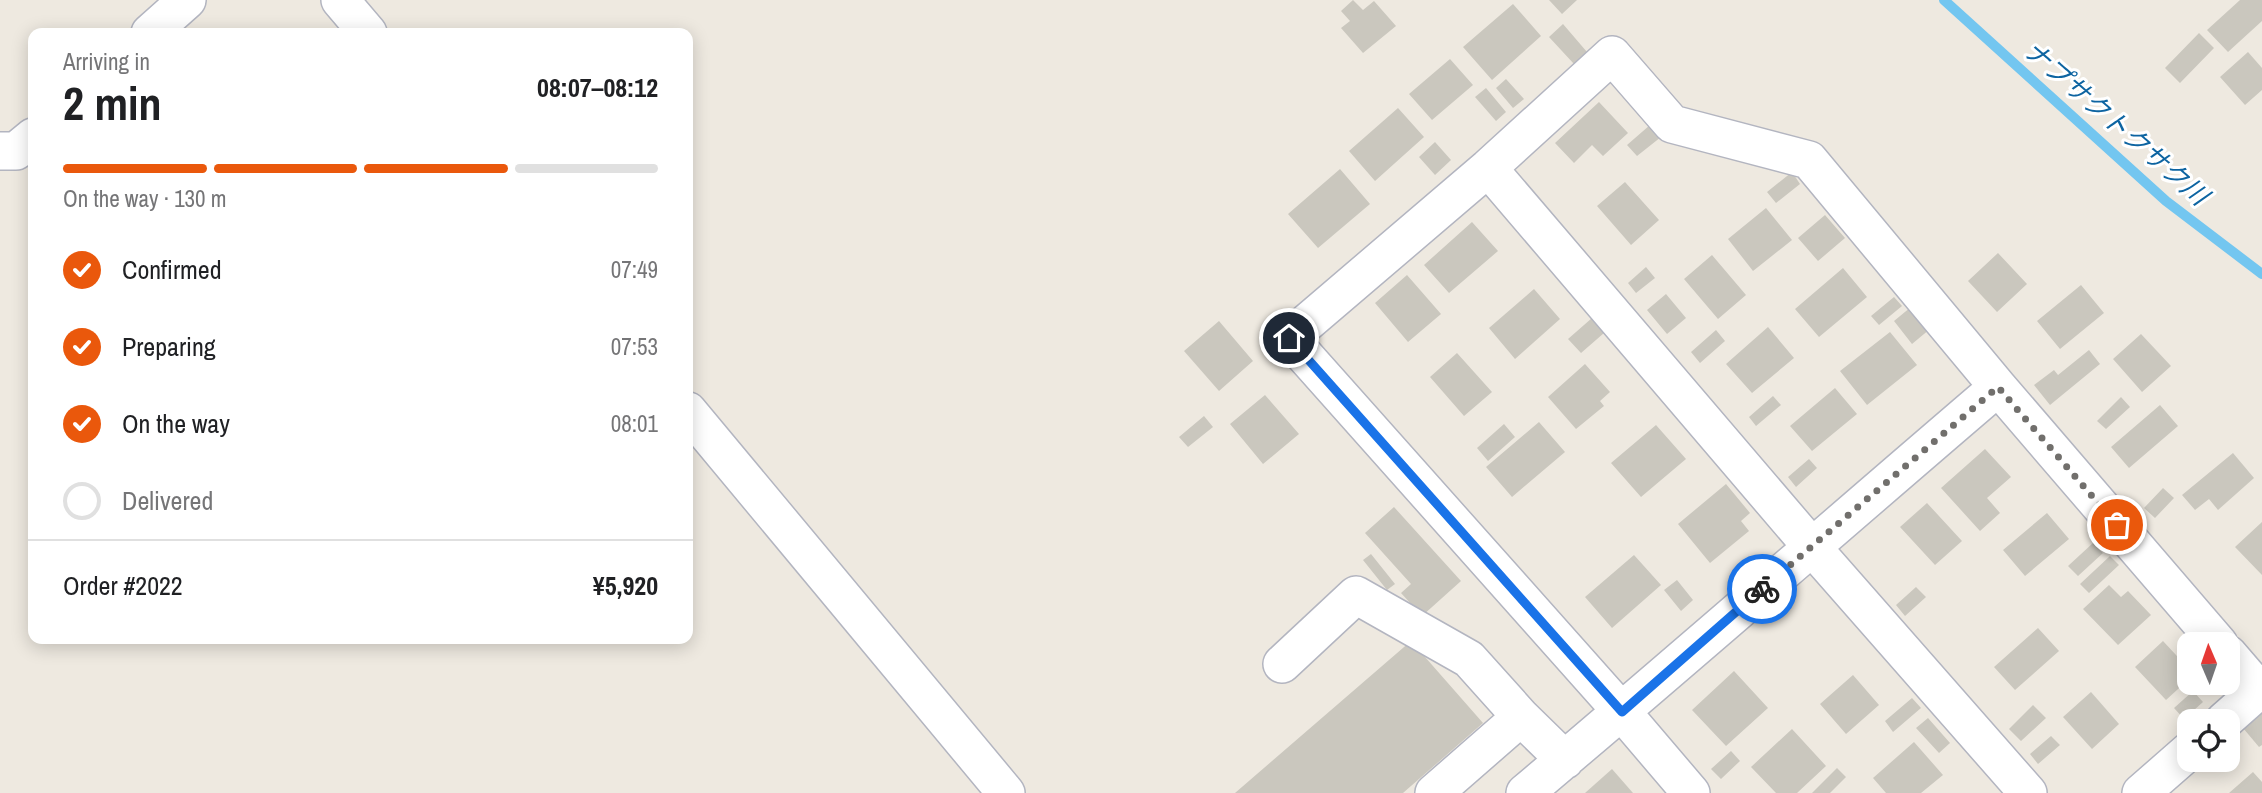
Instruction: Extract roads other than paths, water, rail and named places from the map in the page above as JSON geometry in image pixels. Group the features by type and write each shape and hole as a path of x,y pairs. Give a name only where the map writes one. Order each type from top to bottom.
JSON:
{"street":[{"path":"156,28 187,0"},
{"path":"340,0 364,28"},
{"path":"1691,793 1289,338 1488,168 1612,55 1672,124 1809,160 1998,387 2209,632"},
{"path":"0,151 16,152 28,141"},
{"path":"1488,168 1811,546 2028,793"},
{"path":"1525,793 1998,387"},
{"path":"693,417 1006,793"},
{"path":"1282,664 1356,596 1469,659 1564,760"},
{"path":"2238,709 2259,691 2240,668"},
{"path":"1434,793 1521,717"},
{"path":"2141,793 2177,762"}],"waterway":[{"name":"ナプサクトクサク川","path":"1944,0 2166,201 2262,274"}]}
